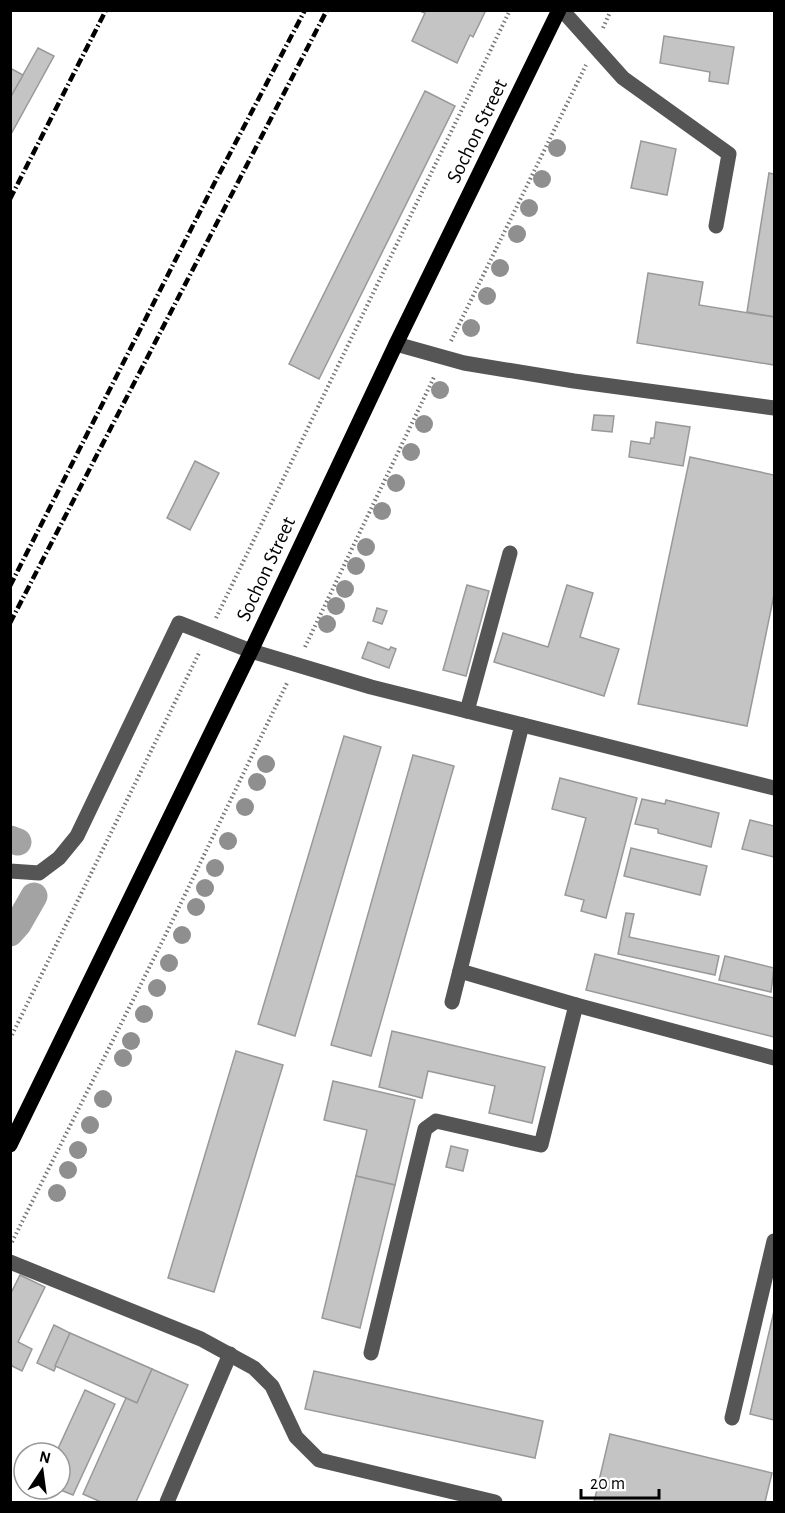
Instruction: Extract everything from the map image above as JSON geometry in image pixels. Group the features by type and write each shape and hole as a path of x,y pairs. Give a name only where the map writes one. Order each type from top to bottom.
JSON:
{"main road":[{"name":"Sochon Street","path":"10,1145 251,651 396,344 561,10"}],"street":[{"path":"561,10 623,78 729,154 716,226"},
{"path":"396,344 464,363 574,381 774,408"},
{"path":"467,711 510,553"},
{"path":"10,871 39,873 58,858 77,836 179,622 251,651 370,687 774,788"},
{"path":"452,1002 522,725"},
{"path":"460,971 774,1058"},
{"path":"371,1353 425,1129 436,1121 541,1145 576,1005"},
{"path":"732,1418 774,1241"},
{"path":"10,1262 201,1339 254,1368 272,1386 296,1437 319,1460 495,1503"},
{"path":"167,1503 230,1354"}],"path":[{"path":"10,1039 510,10"},
{"path":"10,1245 165,936 611,10"}],"building":[{"path":"423,10 486,10 473,37 470,35 457,63 412,41 425,13 422,12"},
{"path":"664,36 734,47 728,84 709,81 710,72 660,63"},
{"path":"38,48 54,56 10,136 10,98"},
{"path":"10,68 23,75 10,98"},
{"path":"425,91 455,106 319,379 289,364"},
{"path":"641,141 676,149 667,195 631,188"},
{"path":"769,173 774,174 774,317 747,312"},
{"path":"648,273 703,282 699,305 774,317 774,365 637,343"},
{"path":"594,415 614,416 612,432 592,430"},
{"path":"656,422 690,427 683,466 629,457 631,441 650,444 651,438 654,438"},
{"path":"690,457 774,475 774,595 747,726 638,704"},
{"path":"195,461 219,473 190,530 167,518"},
{"path":"467,585 489,591 466,676 443,670"},
{"path":"567,585 593,593 580,637 619,649 604,696 494,662 503,633 548,647"},
{"path":"377,608 387,611 382,624 373,621"},
{"path":"368,642 389,650 391,647 396,649 389,668 362,658"},
{"path":"344,736 381,747 295,1036 258,1024"},
{"path":"413,755 454,766 371,1056 331,1045"},
{"path":"560,778 637,798 606,918 581,911 584,900 565,895 586,818 552,809"},
{"path":"642,799 665,804 666,800 719,813 711,847 658,833 658,829 635,824"},
{"path":"750,820 774,826 774,857 742,849"},
{"path":"631,848 707,866 700,895 624,876"},
{"path":"626,913 634,914 629,937 719,956 715,975 618,954"},
{"path":"595,954 774,998 774,1037 586,990"},
{"path":"725,956 774,968 771,992 719,980"},
{"path":"392,1031 545,1067 532,1123 489,1113 495,1086 428,1071 422,1098 379,1087"},
{"path":"236,1051 283,1065 214,1292 168,1278"},
{"path":"333,1081 415,1100 395,1185 356,1176 367,1130 324,1120"},
{"path":"451,1146 468,1150 463,1171 446,1167"},
{"path":"356,1176 395,1185 360,1328 322,1318"},
{"path":"20,1275 45,1287 18,1342 32,1349 22,1371 10,1365 10,1295"},
{"path":"774,1311 774,1420 750,1414"},
{"path":"54,1325 70,1333 54,1371 37,1363"},
{"path":"70,1333 152,1369 137,1403 55,1366"},
{"path":"152,1369 188,1385 136,1502 101,1502 83,1494 126,1398 137,1403"},
{"path":"314,1371 543,1421 535,1458 305,1409"},
{"path":"85,1390 115,1404 73,1495 72,1441 62,1441"},
{"path":"610,1434 772,1473 765,1502 594,1502"}],"waterway":[{"path":"10,839 18,842"},
{"path":"10,933 18,924 34,896"}],"railway":[{"path":"10,199 106,10"},
{"path":"10,586 305,10"},
{"path":"10,623 327,10"}]}
